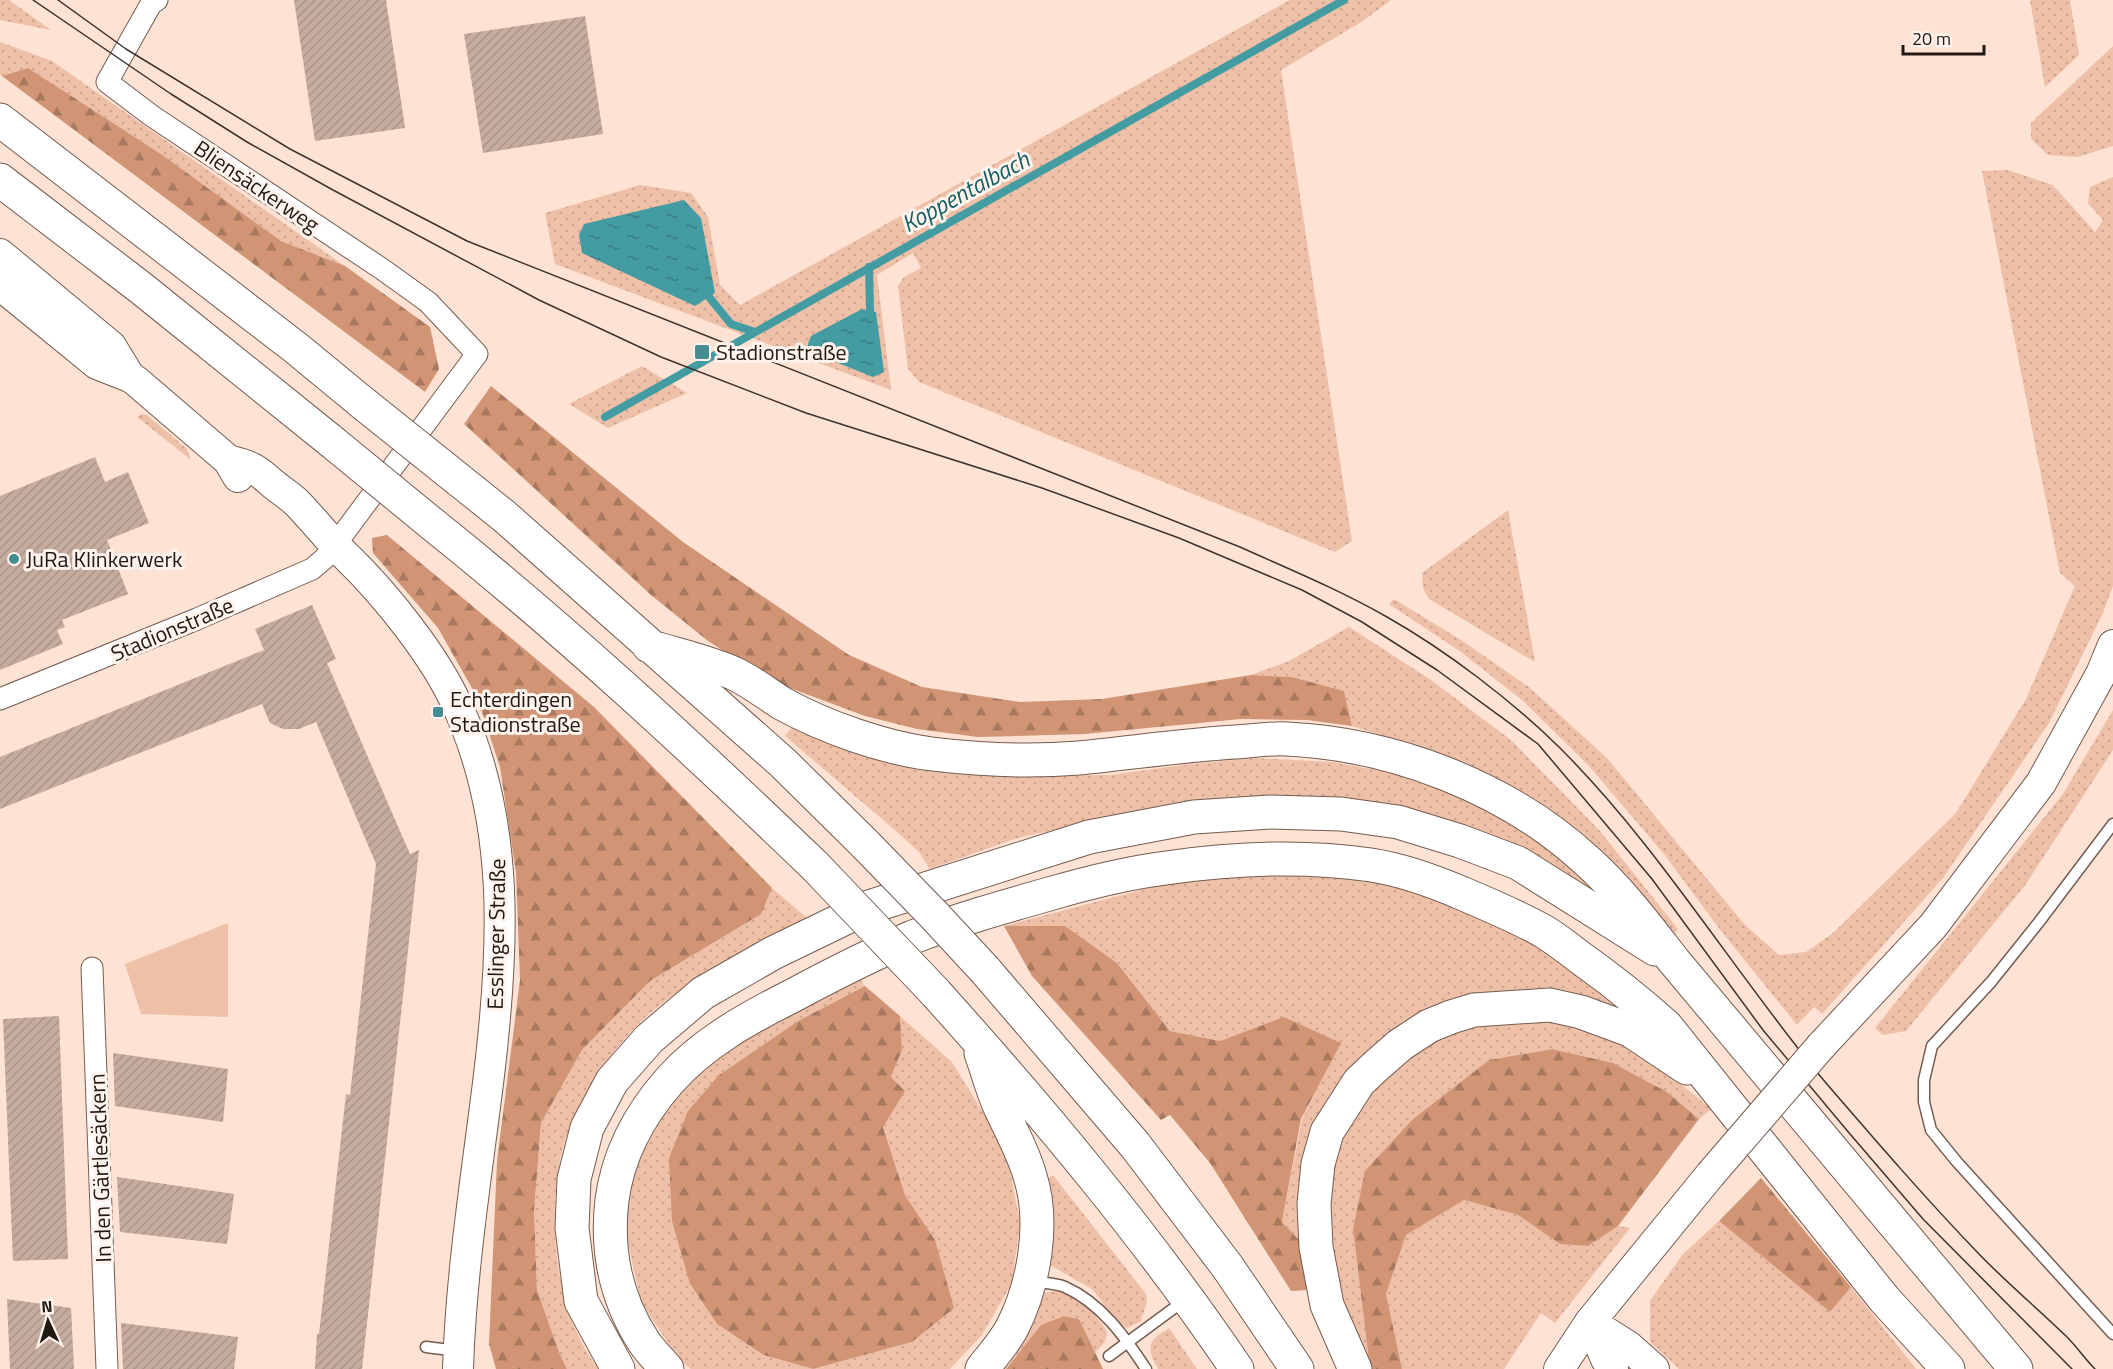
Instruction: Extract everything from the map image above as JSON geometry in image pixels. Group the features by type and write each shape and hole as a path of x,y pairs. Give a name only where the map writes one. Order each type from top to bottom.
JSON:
{"highway":[{"path":"0,120 287,340 504,516 783,764 866,845 985,970 1135,1145 1227,1266 1297,1369"},
{"path":"0,180 116,269 498,577 658,717 815,866 934,991 1084,1165 1188,1298 1237,1369"},
{"path":"649,646 734,674 785,705 837,730 927,753 1012,761 1077,758 1203,744 1285,739 1351,747 1401,757 1456,778 1545,826 1585,859 1626,900 1674,961 2016,1369"},
{"path":"618,1369 581,1301 572,1228 574,1179 587,1128 612,1081 649,1039 703,993 773,953 866,908 1089,837 1194,817 1270,812 1341,814 1398,822 1460,841 1518,863 1674,961"},
{"path":"667,1369 645,1343 625,1305 613,1263 610,1220 615,1182 625,1148 644,1114 672,1078 709,1044 750,1018 840,970 914,936 1093,882 1165,868 1269,858 1311,858 1372,865 1422,878 1500,909 1545,932 1623,988 1666,1026 1885,1300 1948,1369"},
{"path":"1355,1369 1327,1305 1316,1247 1314,1204 1318,1164 1327,1132 1359,1082 1400,1045 1429,1026 1474,1010 1550,1005 1581,1012 1629,1030 1676,1060 1719,1094"},
{"path":"975,1037 998,1102 1031,1179 1036,1228 1035,1254 1030,1282 1011,1330 982,1369"}],"main road":[{"name":"Esslinger Straße","path":"0,254 111,346 130,377 228,460 241,482 285,519 335,545 368,577 434,665 456,702 474,748 489,800 495,836 501,910 498,984 465,1269 459,1360"},
{"name":"Esslinger Straße","path":"0,285 97,364 130,377"},
{"path":"1558,1369 1590,1322 1710,1175 1821,1046 1933,926 2041,783 2101,674 2113,645"},
{"path":"1590,1322 1612,1369"},
{"path":"1590,1322 1628,1346 1654,1369"}],"street":[{"name":"Bliensäckerweg","path":"157,0 151,4 108,82 152,116 428,302 477,354"},
{"name":"Stadionstraße","path":"0,699 197,619 312,569 335,545 477,354"},
{"name":"In den Gärtlesäckern","path":"92,968 107,1369"}],"lane":[{"path":"2113,824 2039,922 1990,982 1932,1046 1924,1080 1924,1102 1931,1130 1957,1162 2113,1334"},
{"path":"1030,1282 1064,1286 1096,1306 1128,1342 1146,1369"},
{"path":"1110,1356 1188,1298"},
{"path":"426,1347 459,1360"}],"shaded area":[{"path":"0,0 9,0 51,30 0,20"},
{"path":"1290,0 1391,0 1363,21 1281,70 1352,541 1335,552 919,382 908,369 898,286 904,277 921,268 913,253 877,275 891,390 555,264 545,213 640,185 691,193 708,217 720,285 740,305"},
{"path":"2030,0 2070,0 2079,55 2045,87"},
{"path":"0,42 52,61 345,266 281,241 161,154 28,68 2,76 0,74"},
{"path":"2113,46 2113,146 2078,157 2048,155 2031,139 2031,123"},
{"path":"2007,170 2053,185 2095,232 2103,220 2088,203 2090,187 2113,177 2113,586 2103,613 2049,723 1943,878 1822,1014 1814,1007 1797,1025 1721,931 1664,854 1589,766 1522,700 1461,652 1389,604 1394,599 1461,640 1529,687 1607,758 1745,925 1779,955 1806,952 1833,933 1956,813 2026,699 2075,586 2060,573 1982,171"},
{"path":"642,366 687,393 608,428 569,404"},
{"path":"141,414 147,415 187,449 191,460 137,417"},
{"path":"1508,510 1535,662 1429,599 1423,588 1422,573"},
{"path":"1349,627 1431,680 1511,740 1600,831 1678,929 1675,933 1618,871 1549,814 1465,762 1352,726 1344,691 1292,677 1251,675 1289,661"},
{"path":"2113,710 2113,750 2026,884 1906,1031 1883,1035 1875,1028 2063,794"},
{"path":"794,725 1002,776 1110,775 1255,758 1332,762 1404,775 1448,789 1525,831 1597,886 1591,892 1322,798 1236,798 1147,809 1018,838 930,869 919,852 785,736"},
{"path":"1289,868 1365,876 1448,900 1533,939 1621,1005 1615,1013 1535,991 1359,1063 1300,1241 1282,1222 1302,1119 1340,1043 1284,1018 1220,1041 1170,1031 1117,963 1065,927 1004,926 1172,882"},
{"path":"772,888 807,918 724,961 685,986 648,1015 609,1059 575,1115 567,1134 558,1172 555,1237 559,1272 567,1306 580,1339 598,1369 567,1369 537,1290 534,1211 541,1123 582,1050 650,981 761,914"},
{"path":"228,923 228,1017 141,1014 125,964"},
{"path":"856,973 865,986 798,1021 719,1075 690,1285 717,1324 762,1355 813,1369 691,1369 679,1360 641,1302 623,1221 638,1158 663,1107 721,1048"},
{"path":"900,1016 952,1062 1006,1150 1020,1223 1012,1283 982,1335 950,1369 813,1369 912,1342 935,1240 905,1195 883,1126 905,1091 891,1077 902,1050"},
{"path":"1555,1016 1624,1037 1711,1109 1699,1119 1667,1092 1613,1063 1552,1049 1489,1060 1413,1119 1353,1229 1370,1369 1365,1369 1328,1259 1331,1153 1365,1093 1415,1047 1476,1023"},
{"path":"1053,1175 1146,1294 1147,1302 1141,1321 1127,1328 1119,1324 1092,1289 1048,1264 1046,1180"},
{"path":"1464,1200 1518,1215 1560,1244 1588,1246 1618,1226 1630,1228 1555,1323 1541,1313 1504,1369 1402,1369 1386,1294 1406,1235"},
{"path":"1719,1221 1830,1312 1851,1287 1916,1369 1679,1369 1650,1342 1650,1301 1682,1255"},
{"path":"1061,1290 1082,1302 1093,1312 1107,1332 1105,1342 1095,1353 1079,1319 1064,1316 1041,1325 1006,1369 1002,1369 1041,1293"},
{"path":"1169,1328 1197,1369 1158,1369 1150,1350 1151,1345 1156,1337"}],"green space":[{"path":"28,68 161,154 281,241 345,266 430,327 439,369 425,392 2,76"},
{"path":"491,386 683,542 849,655 922,687 1020,702 1102,699 1251,675 1292,677 1344,691 1352,726 1307,720 1241,719 1085,734 978,737 917,729 865,716 771,681 708,641 651,595 464,424"},
{"path":"387,535 594,707 772,888 761,914 650,981 582,1050 541,1123 534,1211 537,1290 567,1369 496,1369 489,1344 497,1161 520,980 516,873 500,767 477,697 438,628 373,553 372,538"},
{"path":"1004,926 1065,926 1117,963 1170,1031 1220,1041 1284,1017 1341,1043 1301,1119 1282,1222 1300,1241 1307,1290 1291,1291 1210,1163 1170,1115 1161,1120 1032,976"},
{"path":"865,986 900,1016 902,1050 891,1077 905,1091 883,1127 905,1195 935,1240 954,1308 912,1342 813,1369 763,1355 717,1324 690,1284 672,1221 669,1158 688,1111 719,1075 798,1021"},
{"path":"1552,1049 1613,1063 1667,1092 1699,1119 1618,1226 1588,1246 1560,1244 1518,1215 1464,1200 1406,1235 1386,1294 1402,1369 1370,1369 1353,1229 1365,1171 1413,1119 1489,1060"},
{"path":"1761,1178 1851,1287 1830,1312 1719,1221"},
{"path":"1064,1316 1079,1319 1103,1369 1006,1369 1041,1325"}],"water":[{"path":"684,200 701,218 715,293 695,306 582,253 579,235 584,224"},
{"path":"862,309 876,312 884,372 873,377 808,351 811,336"}],"building":[{"path":"294,0 386,0 405,128 315,141"},
{"path":"585,16 603,134 483,153 464,34"},
{"name":"JuRa Klinkerwerk","path":"95,457 105,482 128,472 149,523 107,540 128,594 62,620 65,627 57,630 63,644 0,670 0,496"},
{"path":"312,605 336,659 327,663 410,854 419,850 362,1369 315,1369 317,1334 319,1334 346,1094 350,1095 376,864 316,722 299,729 283,729 270,723 262,704 0,809 0,757 264,650 255,629"},
{"path":"59,1016 68,1259 13,1261 3,1019"},
{"path":"113,1053 228,1069 223,1122 115,1106"},
{"path":"117,1177 234,1194 227,1244 120,1232"},
{"path":"7,1299 71,1308 74,1369 10,1369"},
{"path":"121,1323 238,1337 234,1369 123,1369"}],"waterway":[{"name":"Koppentalbach","path":"605,417 1344,0"},
{"path":"869,267 870,311"},
{"path":"709,297 731,324 755,332"}],"tram line":[{"path":"33,0 171,94 247,142 539,300 661,357 806,413 1042,488 1179,538 1302,590 1362,622 1437,670 1538,744 1652,879 1763,1030 1850,1134 1923,1219 2072,1369"},
{"path":"58,0 126,49 290,149 467,241 1240,547 1351,598 1410,630 1478,677 1521,712 1597,787 1665,870 1760,999 1826,1083 1959,1233 2000,1275 2067,1337 2095,1369"}],"place":[{"name":"Stadionstraße","path":"702,352"},
{"name":"JuRa Klinkerwerk","path":"14,559"},
{"name":"Echterdingen Stadionstraße","path":"438,712"}]}
